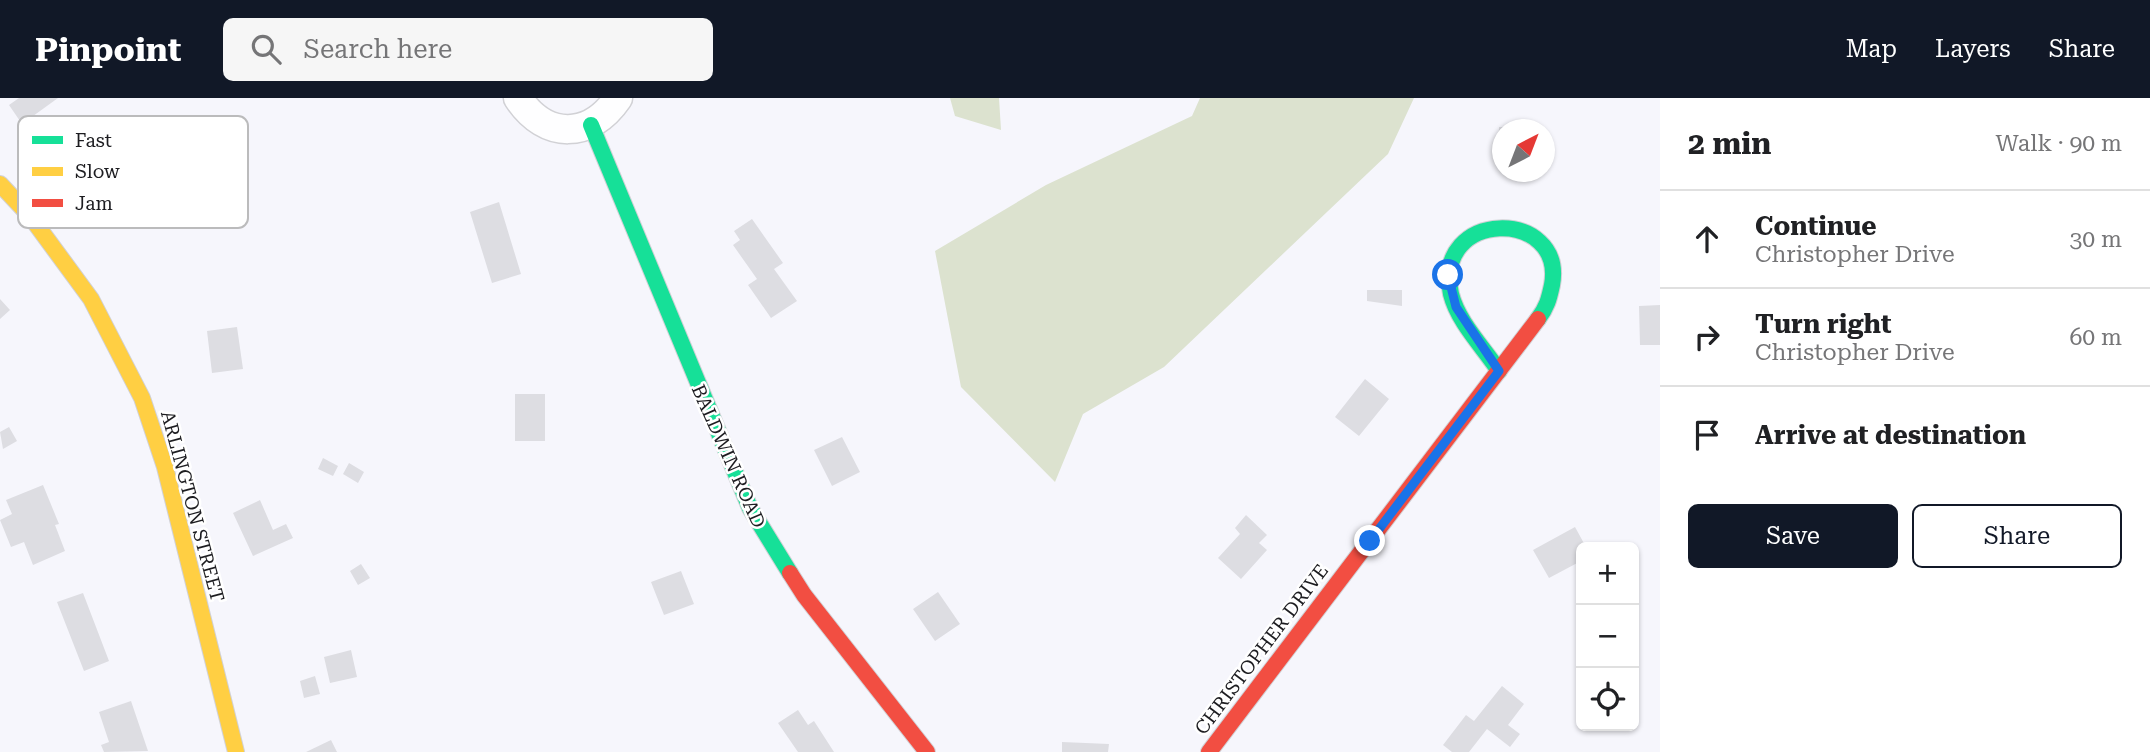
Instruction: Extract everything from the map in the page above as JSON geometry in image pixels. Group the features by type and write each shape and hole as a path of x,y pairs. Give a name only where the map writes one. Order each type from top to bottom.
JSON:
{"street":[{"path":"518,98 527,111 541,122 566,129 591,125 607,114 618,98"},
{"name":"BALDWIN ROAD","path":"591,125 750,508 804,595 927,752"},
{"name":"ARLINGTON STREET","path":"0,184 18,203"},
{"name":"CHRISTOPHER DRIVE","path":"1209,752 1499,371 1548,306 1555,289 1555,270 1549,252 1537,238 1522,229 1506,225 1489,227 1474,233 1457,251 1448,275 1456,307 1499,371"},
{"name":"ARLINGTON STREET","path":"39,228 91,299 142,398 165,467 236,752"}],"green space":[{"path":"950,98 999,98 1001,130 955,116"},
{"path":"1200,98 1414,98 1388,154 1164,367 1083,414 1055,482 961,387 935,251 1046,185 1192,116"}],"building":[{"path":"19,98 58,98 33,116 18,116 18,118 9,105"},
{"path":"499,202 521,274 492,283 470,212"},
{"path":"752,219 783,263 774,269 797,301 771,318 748,285 757,279 733,245 740,240 734,231"},
{"path":"1367,290 1402,290 1402,306 1367,301"},
{"path":"0,299 10,310 0,319"},
{"path":"1660,305 1660,345 1640,345 1639,306"},
{"path":"237,327 243,369 212,373 207,331"},
{"path":"1365,379 1389,399 1359,436 1335,417"},
{"path":"515,394 545,394 545,441 515,441"},
{"path":"9,427 17,441 3,449 0,432"},
{"path":"842,437 860,472 832,486 814,450"},
{"path":"323,458 338,466 333,476 318,469"},
{"path":"349,463 364,472 358,483 343,474"},
{"path":"43,485 59,524 55,525 65,551 33,565 24,542 11,547 0,520 12,514 6,500"},
{"path":"260,500 273,530 286,524 293,538 253,556 233,513"},
{"path":"1246,515 1267,535 1259,543 1267,550 1241,579 1218,558 1240,534 1235,528"},
{"path":"1575,527 1583,542 1576,542 1576,564 1549,578 1533,550"},
{"path":"361,564 370,578 358,585 350,571"},
{"path":"681,571 694,604 664,615 651,582"},
{"path":"938,592 960,624 935,641 913,609"},
{"path":"83,593 109,661 84,671 57,602"},
{"path":"351,650 357,677 330,683 324,657"},
{"path":"315,676 320,694 304,698 300,681"},
{"path":"1502,686 1524,704 1508,725 1520,734 1510,747 1487,729 1469,752 1452,752 1443,745 1466,715 1474,721"},
{"path":"131,701 148,751 104,752 101,745 109,742 99,712"},
{"path":"798,710 808,725 814,721 834,752 798,752 778,723"},
{"path":"331,740 337,752 306,752"},
{"path":"1062,742 1109,744 1108,752 1062,752"}],"traffic: fast":[{"path":"591,125 750,508 790,573"},
{"path":"1499,371 1454,304 1450,266 1461,245 1478,233 1500,228 1521,231 1539,242 1551,260 1552,285 1544,311 1538,319"}],"traffic: slow":[{"path":"0,184 18,203"},
{"path":"39,228 91,299 142,398 165,467 236,752"}],"traffic: jam":[{"path":"1209,752 1538,319"},
{"path":"790,573 804,595 927,752"}],"route":[{"path":"1370,541 1499,371 1456,307 1448,275"}]}
